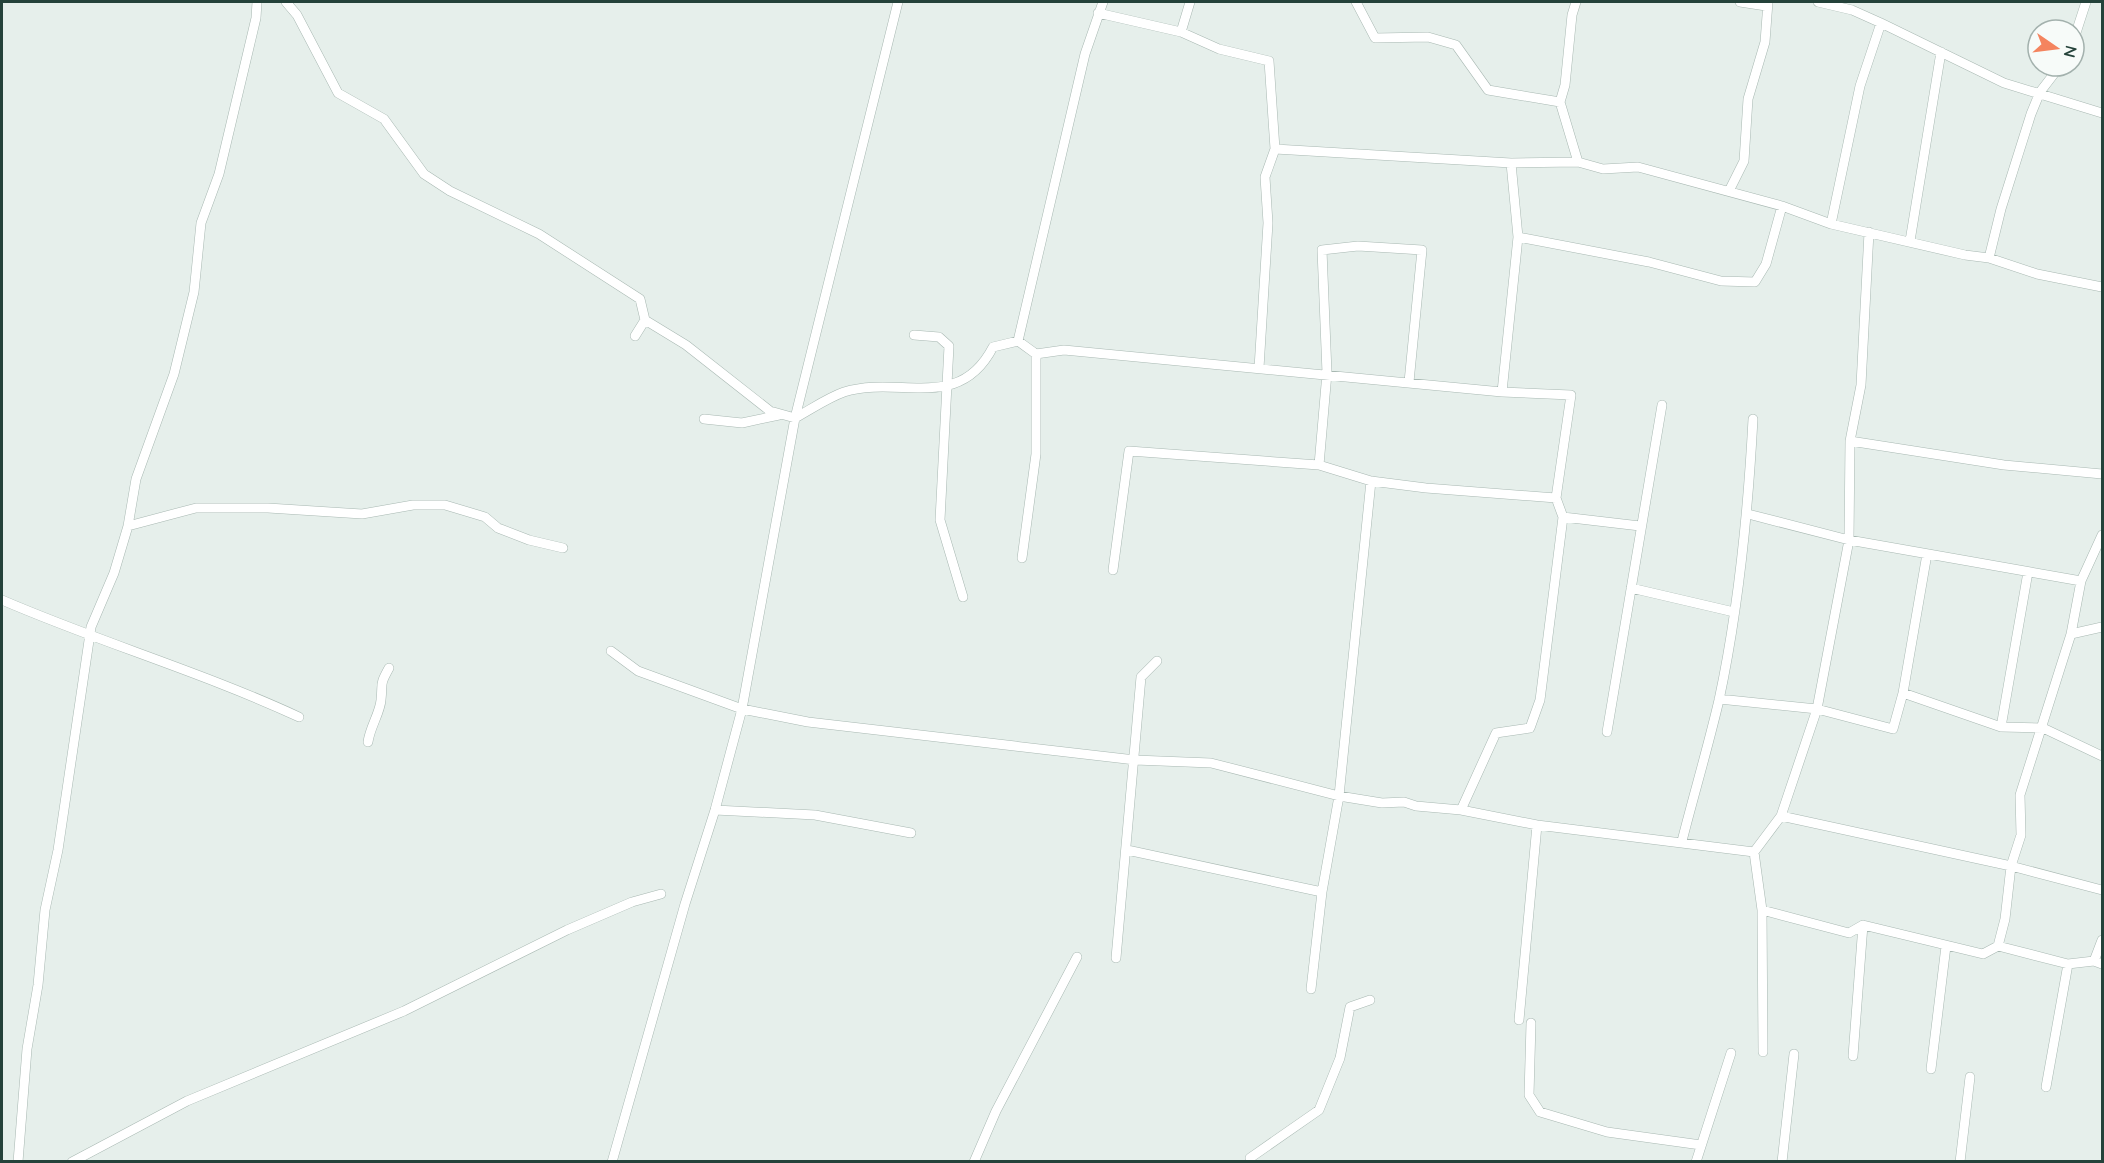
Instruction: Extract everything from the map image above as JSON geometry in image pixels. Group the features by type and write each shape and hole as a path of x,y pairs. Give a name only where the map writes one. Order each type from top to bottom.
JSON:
{"street":[{"path":"18,1161 27,1049 38,985 45,910 58,850 90,636 114,573 128,526 136,479 174,374 194,292 201,223 219,174 256,18 257,2"},
{"path":"285,2 297,15 338,93 384,119 424,174 450,190 539,234 640,299 645,320 686,345 770,411 795,418 844,392 905,386 946,388 962,383 987,360 993,347 1018,341 1036,354 1064,350 1327,373 1502,392 1571,395 1556,498 1563,517 1540,700 1530,728 1496,733 1461,810"},
{"path":"612,1161 685,904 715,810 742,709 795,418 898,2"},
{"path":"1018,341 1085,54 1103,2"},
{"path":"1180,32 1190,2"},
{"path":"1356,2 1375,39 1428,37 1456,45 1488,90 1560,102"},
{"path":"1576,2 1572,15 1565,85 1560,102 1578,162"},
{"path":"1729,191 1744,160 1748,99 1765,42 1767,4 1740,2"},
{"path":"1818,2 1852,10 2004,83 2040,92 2103,113"},
{"path":"2081,18 2086,2"},
{"path":"1098,13 1180,32 1219,49 1269,61 1275,149 1265,177 1268,223 1259,368"},
{"path":"1831,224 1860,87 1881,23"},
{"path":"1910,241 1941,52"},
{"path":"1989,258 2001,209 2040,92 2051,78"},
{"path":"1275,149 1511,163 1578,162 1603,169 1638,167 1782,206 1831,224 1965,255 1989,258 2037,274 2103,287"},
{"path":"1502,392 1518,237 1511,163"},
{"path":"1518,237 1649,262 1721,281 1755,282 1766,264 1782,206"},
{"path":"1763,1052 1762,910 1754,852 1781,816 1817,709 1849,540 1850,441 1861,385 1869,232"},
{"path":"1319,465 1327,373 1322,250 1358,246 1422,250 1409,382"},
{"path":"635,336 645,320"},
{"path":"914,335 939,337 949,346 940,520 963,597"},
{"path":"1022,558 1036,454 1036,354"},
{"path":"1606,732 1662,405"},
{"path":"704,419 742,423 781,414"},
{"path":"1682,841 1719,699 1734,612 1748,514 1753,419"},
{"path":"1850,441 2004,465 2103,474"},
{"path":"1113,570 1129,451 1319,465 1371,481 1426,488 1556,498"},
{"path":"1311,989 1322,892 1339,796 1371,481"},
{"path":"128,526 137,525 161,515 196,508 268,508 362,514 414,505 445,505 485,517 498,528 529,540 563,548"},
{"path":"1748,514 1849,540 2081,581"},
{"path":"1563,517 1640,526"},
{"path":"1998,946 2005,919 2012,866 2021,835 2020,795 2071,634 2081,581 2103,535"},
{"path":"1719,699 1817,709 1893,729 1903,693 1927,554"},
{"path":"2001,727 2028,572"},
{"path":"1631,588 1734,612"},
{"path":"2,600 90,636 257,698 298,717"},
{"path":"2071,634 2103,627"},
{"path":"611,651 639,670 742,709 808,722 1135,760 1211,763 1339,796 1382,803 1404,802 1416,806 1461,810 1538,825 1682,841 1754,852"},
{"path":"1116,958 1141,677 1157,661"},
{"path":"368,742 370,726 381,702 380,686 389,668"},
{"path":"1903,693 2001,727 2043,728 2103,756"},
{"path":"715,810 815,815 910,833"},
{"path":"1781,816 2012,866 2103,890"},
{"path":"1519,1020 1538,825"},
{"path":"1127,850 1322,892"},
{"path":"72,1161 187,1101 404,1011 567,930 632,902 661,894"},
{"path":"1762,910 1849,933 1863,925 1983,954 1998,946 2068,963 2098,962 2103,940"},
{"path":"1853,1056 1863,925"},
{"path":"1931,1069 1946,946"},
{"path":"974,1161 996,1111 1077,957"},
{"path":"2046,1087 2068,963"},
{"path":"1251,1161 1250,1158 1259,1150 1319,1110 1340,1058 1350,1007 1370,1000"},
{"path":"1531,1023 1529,1095 1540,1112 1607,1132 1701,1145"},
{"path":"1696,1161 1731,1053"},
{"path":"1782,1161 1794,1054"},
{"path":"1960,1161 1970,1077"}]}
